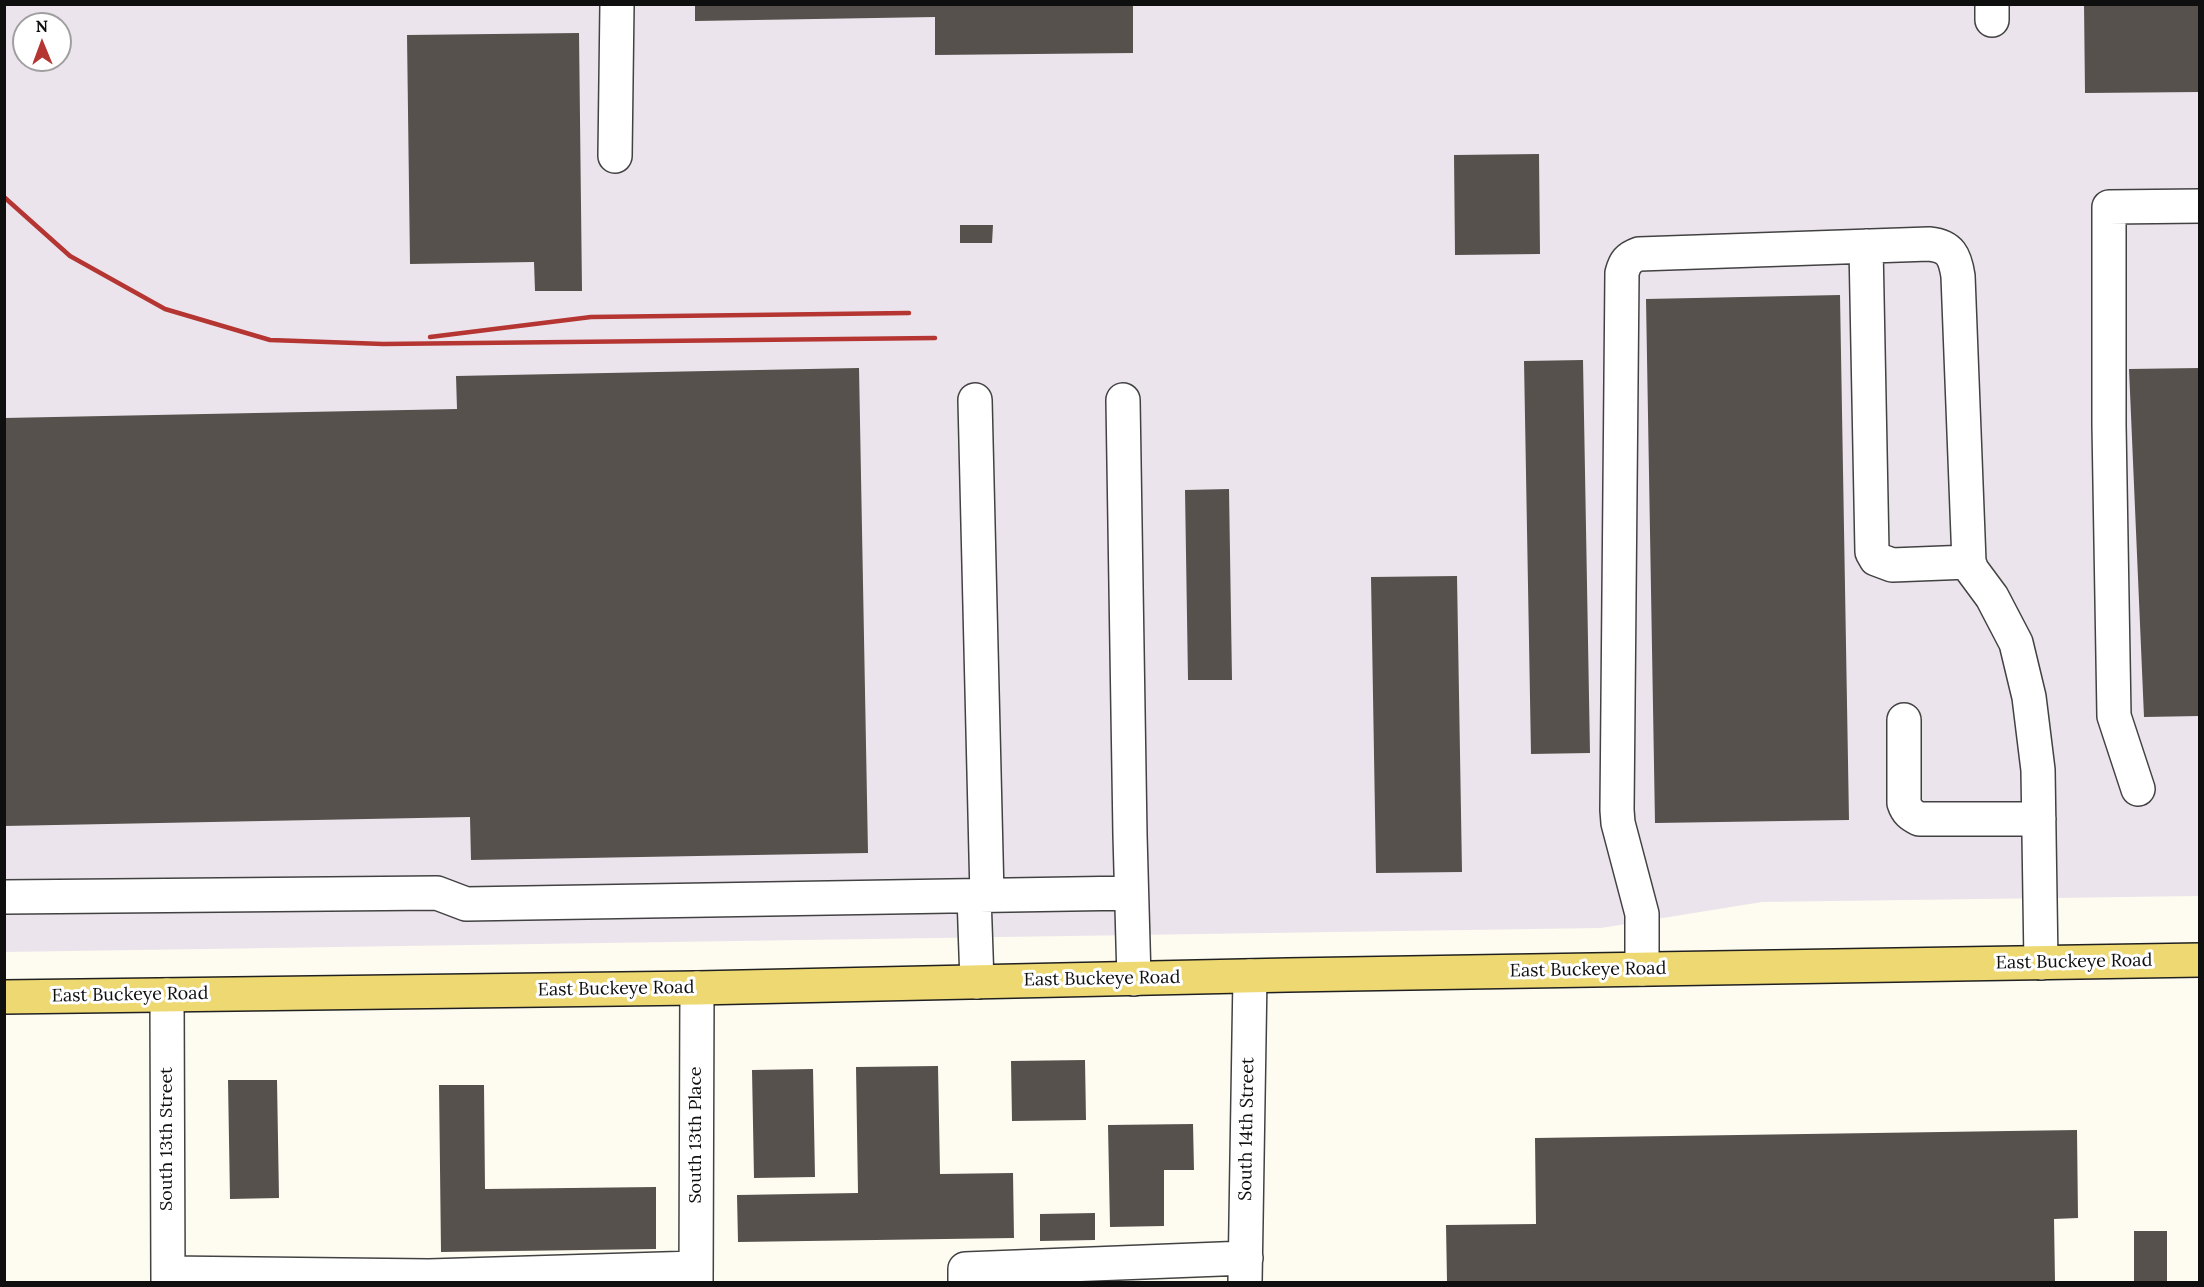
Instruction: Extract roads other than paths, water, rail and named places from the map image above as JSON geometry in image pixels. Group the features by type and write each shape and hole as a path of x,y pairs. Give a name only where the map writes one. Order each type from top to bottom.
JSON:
{"main road":[{"name":"East Buckeye Road","path":"4,997 697,988 2199,960"}],"street":[{"path":"615,156 617,4"},
{"path":"2138,789 2114,716 2109,425 2109,207 2199,206"},
{"path":"1642,969 1642,914 1618,823 1617,810 1622,273 1624,263 1630,257 1639,254 1866,246 1940,245 1950,252 1956,263 1969,562 1972,570 1992,597 2016,643 2030,697 2038,770 2042,963"},
{"path":"1866,246 1872,552 1876,559 1892,565 1969,562"},
{"path":"975,400 980,896 978,982"},
{"path":"1123,400 1134,979"},
{"path":"1904,720 1904,803 1906,811 1919,819 2039,819"},
{"path":"4,897 437,893 466,904 1131,893"},
{"name":"South 14th Street","path":"1246,1270 1250,976"},
{"name":"South 13th Place","path":"696,1275 697,988"},
{"name":"South 13th Street","path":"167,995 168,1278"},
{"path":"965,1282 965,1269 1246,1270"},
{"path":"168,1278 429,1279 696,1275"}],"railway":[{"path":"4,197 70,256 165,309 270,340 383,344 935,338"},
{"path":"430,337 591,317 909,313"}]}
